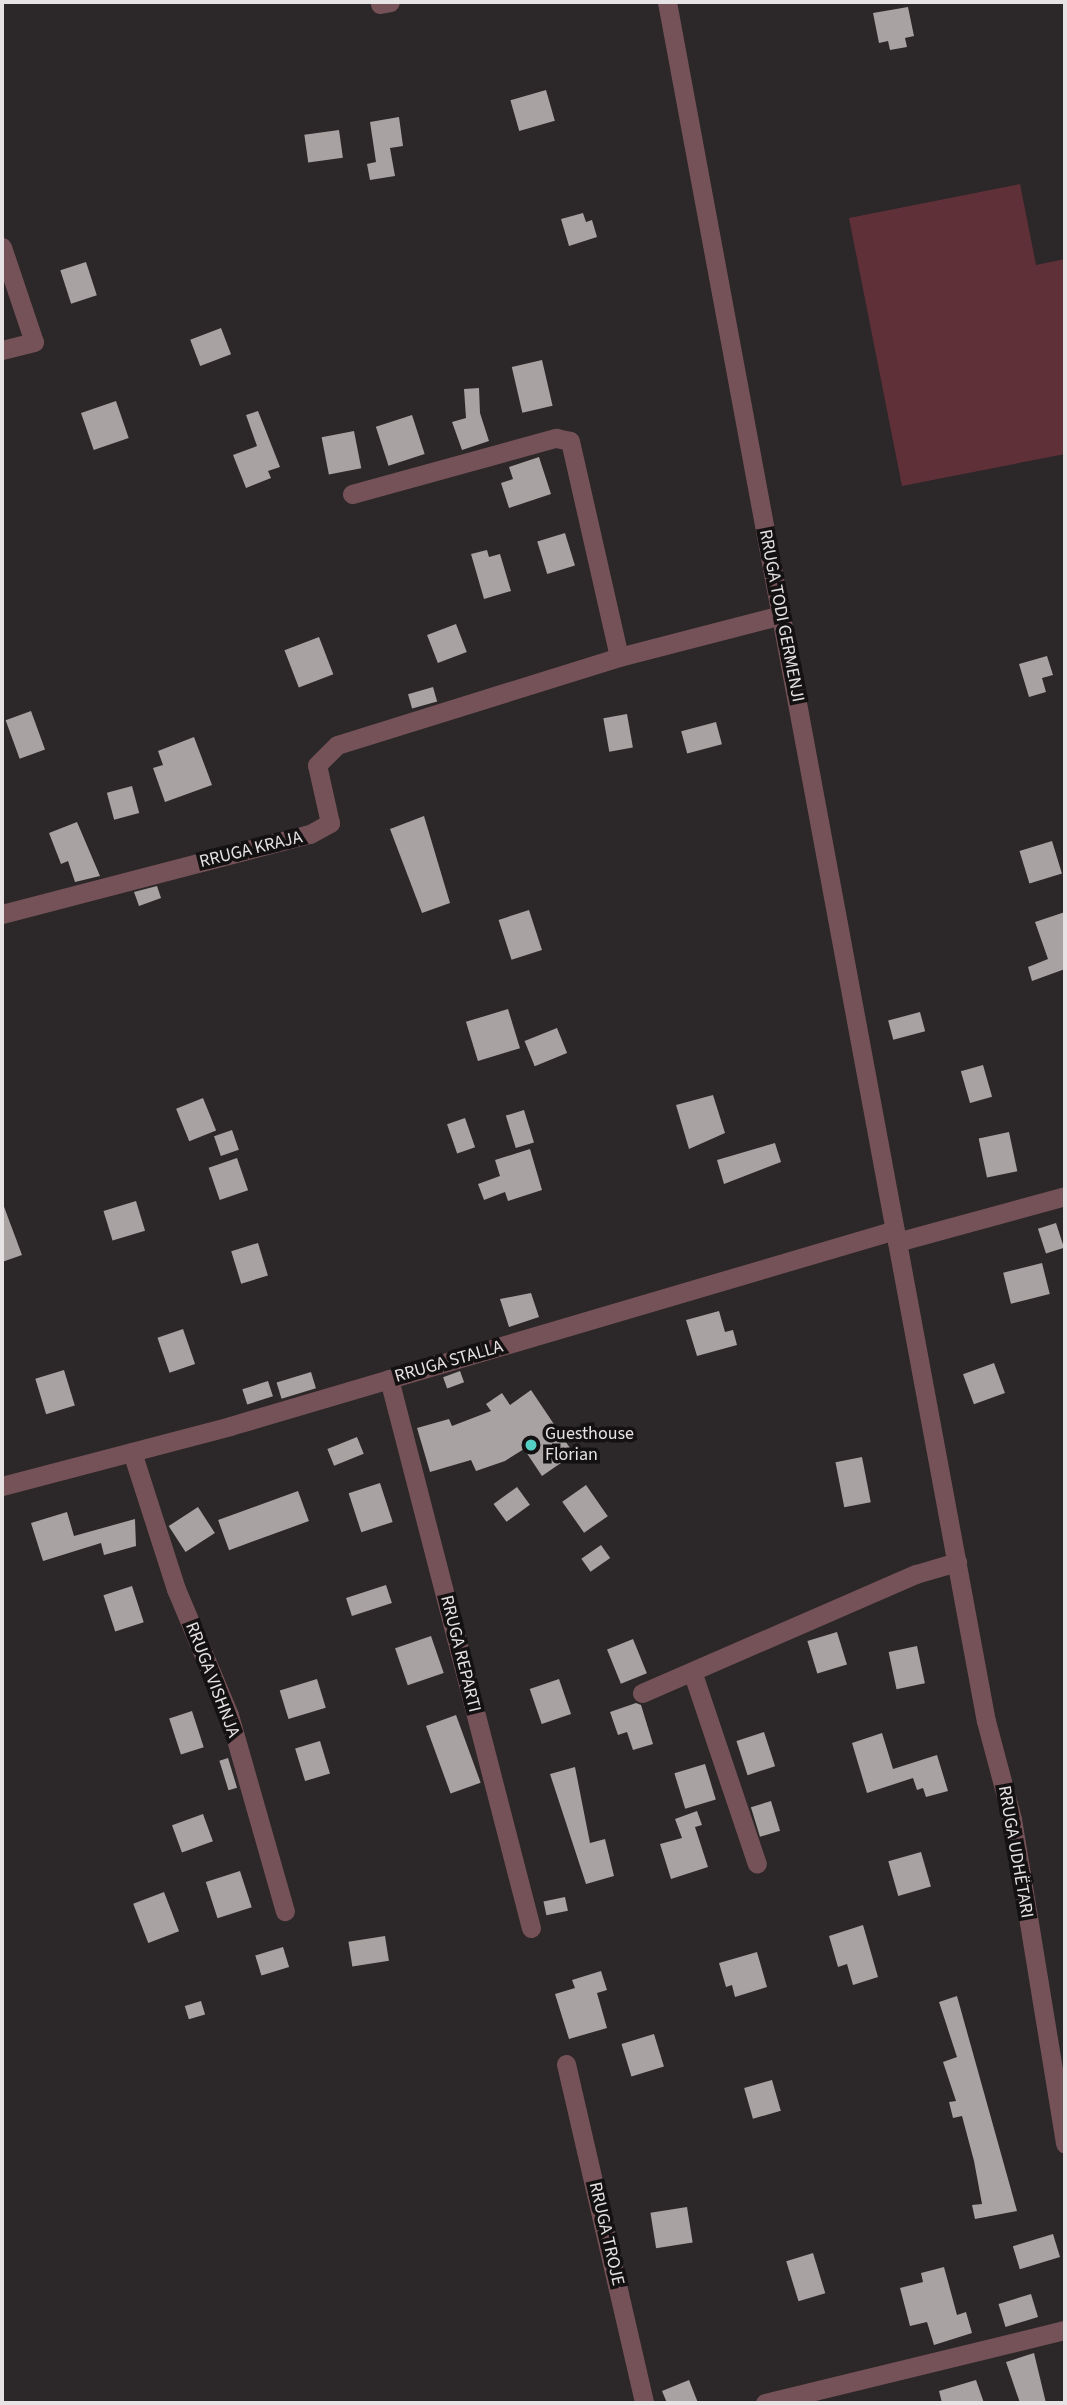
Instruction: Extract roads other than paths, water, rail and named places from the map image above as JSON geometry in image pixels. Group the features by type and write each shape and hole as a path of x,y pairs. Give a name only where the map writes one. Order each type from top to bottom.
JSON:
{"street":[{"name":"RRUGA TODI GERMENJI","path":"667,2 896,1236"},
{"path":"2,247 34,342 2,350"},
{"path":"352,494 556,438 570,440 619,657"},
{"name":"RRUGA KRAJA","path":"2,914 310,835 330,822 317,765 337,745 619,657 780,615"},
{"name":"RRUGA STALLA","path":"2,1486 132,1452 896,1236 1065,1196"},
{"name":"RRUGA UDHËTARI","path":"896,1236 986,1721 1012,1819 1065,2144"},
{"name":"RRUGA REPARTI","path":"389,1379 531,1928"},
{"name":"RRUGA VISHNJA","path":"132,1452 176,1589 229,1714 285,1911"},
{"path":"642,1693 693,1674 916,1574 957,1562"},
{"path":"693,1674 757,1864"},
{"name":"RRUGA TROJE","path":"566,2064 644,2403"},
{"path":"765,2403 1065,2330"}],"place":[{"name":"Guesthouse Florian","path":"531,1445"}]}
